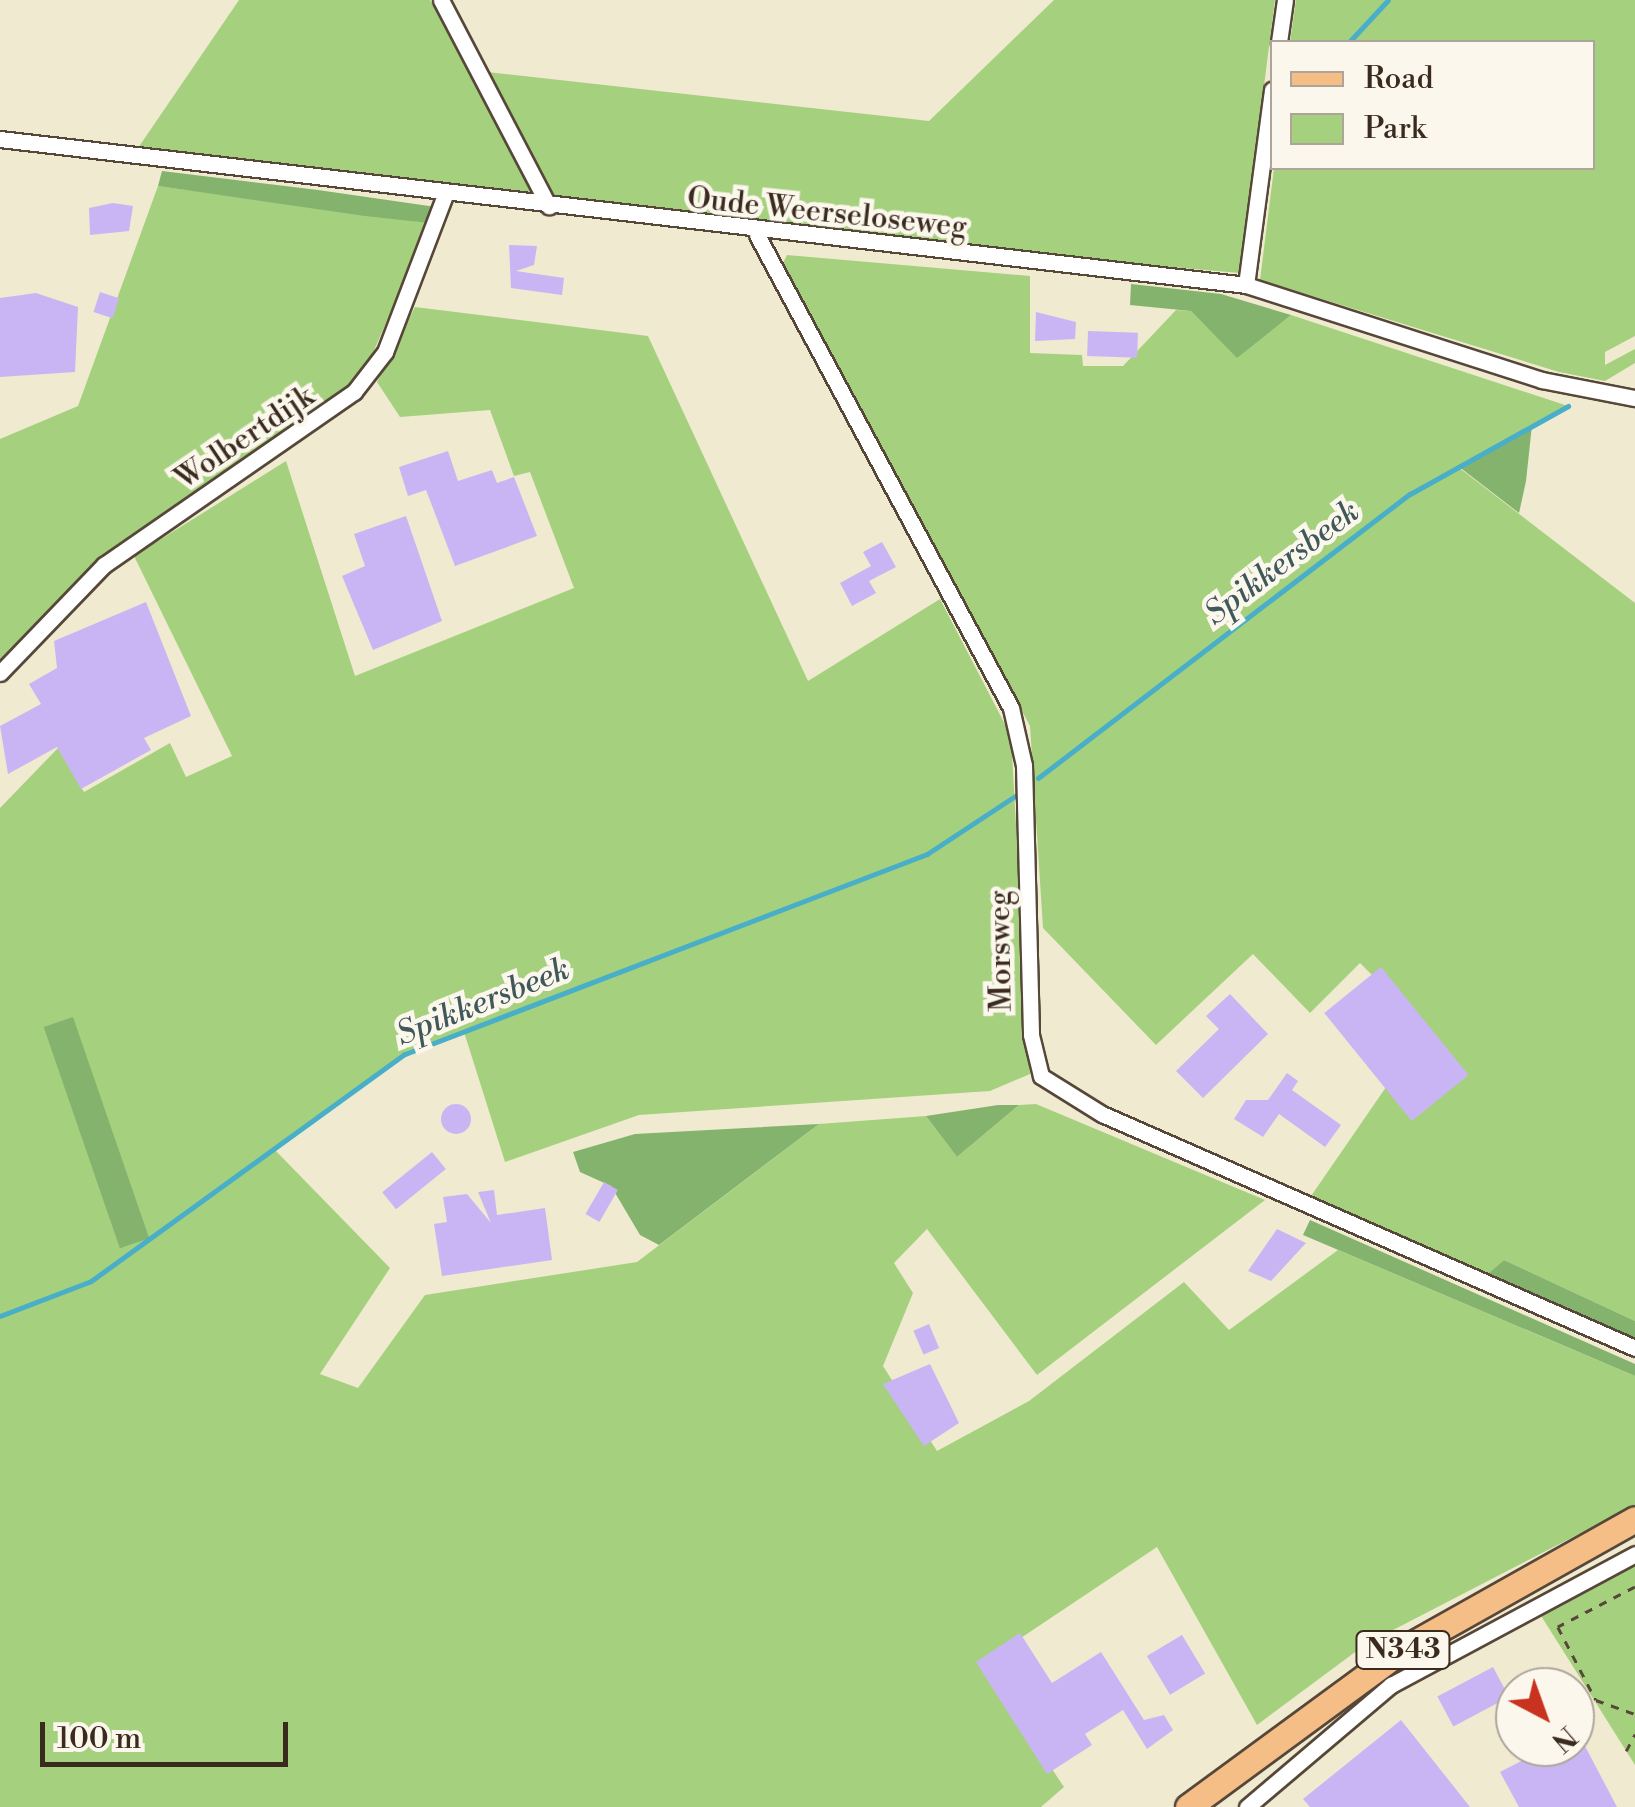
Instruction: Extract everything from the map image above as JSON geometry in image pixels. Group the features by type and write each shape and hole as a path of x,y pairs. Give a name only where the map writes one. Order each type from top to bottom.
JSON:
{"main road":[{"name":"N343","path":"1188,1807 1402,1650 1635,1519"}],"street":[{"path":"441,0 549,207"},
{"path":"1279,40 1285,0"},
{"path":"1246,285 1270,105"},
{"name":"Oude Weerseloseweg","path":"0,139 446,192 757,235 1246,285 1542,380 1635,398"},
{"name":"Wolbertdijk","path":"0,673 104,565 354,392 385,352 446,192"},
{"name":"Morsweg","path":"757,235 1010,708 1024,764 1030,1035 1040,1076 1102,1114 1635,1348"},
{"path":"1247,1807 1420,1666 1635,1554"}],"path":[{"path":"1635,1587 1558,1627 1596,1700 1635,1714"},
{"path":"1626,1751 1635,1734"}],"green space":[{"path":"239,0 430,0 534,197 138,148"},
{"path":"1054,0 1275,0 1240,273 893,243 555,200 487,72 929,121"},
{"path":"1296,0 1635,0 1635,336 1605,352 1605,365 1635,349 1635,363 1605,381 1559,372 1260,280 1274,170 1595,170 1595,40 1290,40"},
{"path":"162,171 436,207 429,223 365,216 158,186"},
{"path":"158,186 429,223 366,369 340,397 129,541 0,668 0,439 78,406"},
{"path":"787,255 1030,276 1030,353 1082,355 1083,366 1123,366 1176,310 1191,311 1237,357 1291,315 1568,406 1458,467 1635,603 1635,1321 1504,1260 1484,1277 1309,1199 1426,1029 1360,963 1310,1013 1253,954 1156,1045 1043,928 1030,726 783,263"},
{"path":"1131,284 1221,294 1291,315 1237,358 1191,311 1130,305"},
{"path":"415,307 648,336 808,681 940,599 1011,736 1030,1074 990,1091 639,1115 505,1162 464,1032 405,1054 273,1148 390,1268 320,1374 358,1388 425,1295 637,1262 819,1124 926,1116 957,1157 1019,1105 1036,1104 1265,1200 1037,1375 927,1229 894,1263 913,1293 883,1366 937,1451 1029,1401 1184,1282 1229,1330 1338,1250 1635,1376 1635,1505 1366,1644 1257,1725 1157,1547 982,1664 1064,1787 1041,1807 0,1807 0,808 58,748 84,792 170,743 186,777 232,756 134,556 286,461 355,676 574,588 530,472 514,476 490,410 400,417 377,382"},
{"path":"1532,425 1526,481 1519,513 1458,466"},
{"path":"73,1017 149,1238 120,1248 44,1027"},
{"path":"1019,1105 957,1157 926,1116"},
{"path":"819,1124 659,1245 640,1235 611,1186 580,1172 573,1152 635,1134"},
{"path":"1310,1220 1635,1364 1635,1376 1303,1235"},
{"path":"1504,1260 1635,1321 1635,1340 1484,1277"},
{"path":"1635,1565 1635,1765 1595,1701 1595,1667 1573,1667 1538,1611"}],"building":[{"path":"113,203 133,206 129,231 90,235 89,208"},
{"path":"509,245 537,246 534,265 516,271 564,278 562,295 511,288"},
{"path":"100,292 119,298 113,318 94,312"},
{"path":"36,293 78,307 75,372 0,377 0,298"},
{"path":"1036,312 1076,322 1075,339 1035,341"},
{"path":"1088,331 1138,333 1137,358 1087,356"},
{"path":"448,451 458,481 492,470 497,483 514,477 537,536 455,566 426,490 408,496 399,467"},
{"path":"406,516 442,621 373,650 342,576 365,566 354,534"},
{"path":"882,542 896,567 869,581 876,593 852,606 840,583 871,566 863,552"},
{"path":"146,602 191,716 144,738 151,750 81,789 57,747 8,774 0,726 41,704 29,684 57,668 54,641"},
{"path":"1381,967 1468,1075 1412,1121 1324,1013"},
{"path":"1230,994 1268,1034 1203,1098 1176,1071 1219,1029 1206,1016"},
{"path":"1287,1073 1298,1081 1292,1090 1341,1125 1325,1147 1279,1114 1263,1137 1234,1119 1246,1100 1268,1100"},
{"path":"456,1104 467,1108 471,1119 467,1130 456,1134 445,1130 441,1119 445,1108"},
{"path":"432,1152 446,1169 396,1209 382,1192"},
{"path":"604,1182 618,1190 599,1222 586,1214"},
{"path":"494,1190 497,1215 545,1208 552,1260 442,1276 434,1224 447,1222 443,1197 467,1194 491,1223 478,1192"},
{"path":"1277,1229 1306,1243 1271,1281 1248,1271"},
{"path":"929,1324 939,1348 924,1355 913,1331"},
{"path":"930,1364 959,1423 924,1446 883,1384"},
{"path":"1020,1633 1052,1683 1101,1652 1144,1720 1164,1715 1173,1730 1147,1749 1123,1710 1085,1734 1092,1745 1047,1774 976,1662"},
{"path":"1182,1635 1205,1674 1170,1695 1147,1656"},
{"path":"1493,1667 1495,1704 1453,1727 1437,1697"},
{"path":"1401,1720 1470,1807 1310,1807 1303,1799"},
{"path":"1595,1765 1617,1807 1519,1807 1500,1772 1510,1767"}],"waterway":[{"path":"1351,40 1388,0"},
{"name":"Spikkersbeek","path":"1038,778 1410,494 1568,406"},
{"name":"Spikkersbeek","path":"0,1316 91,1281 405,1054 927,854 1018,794"}]}
